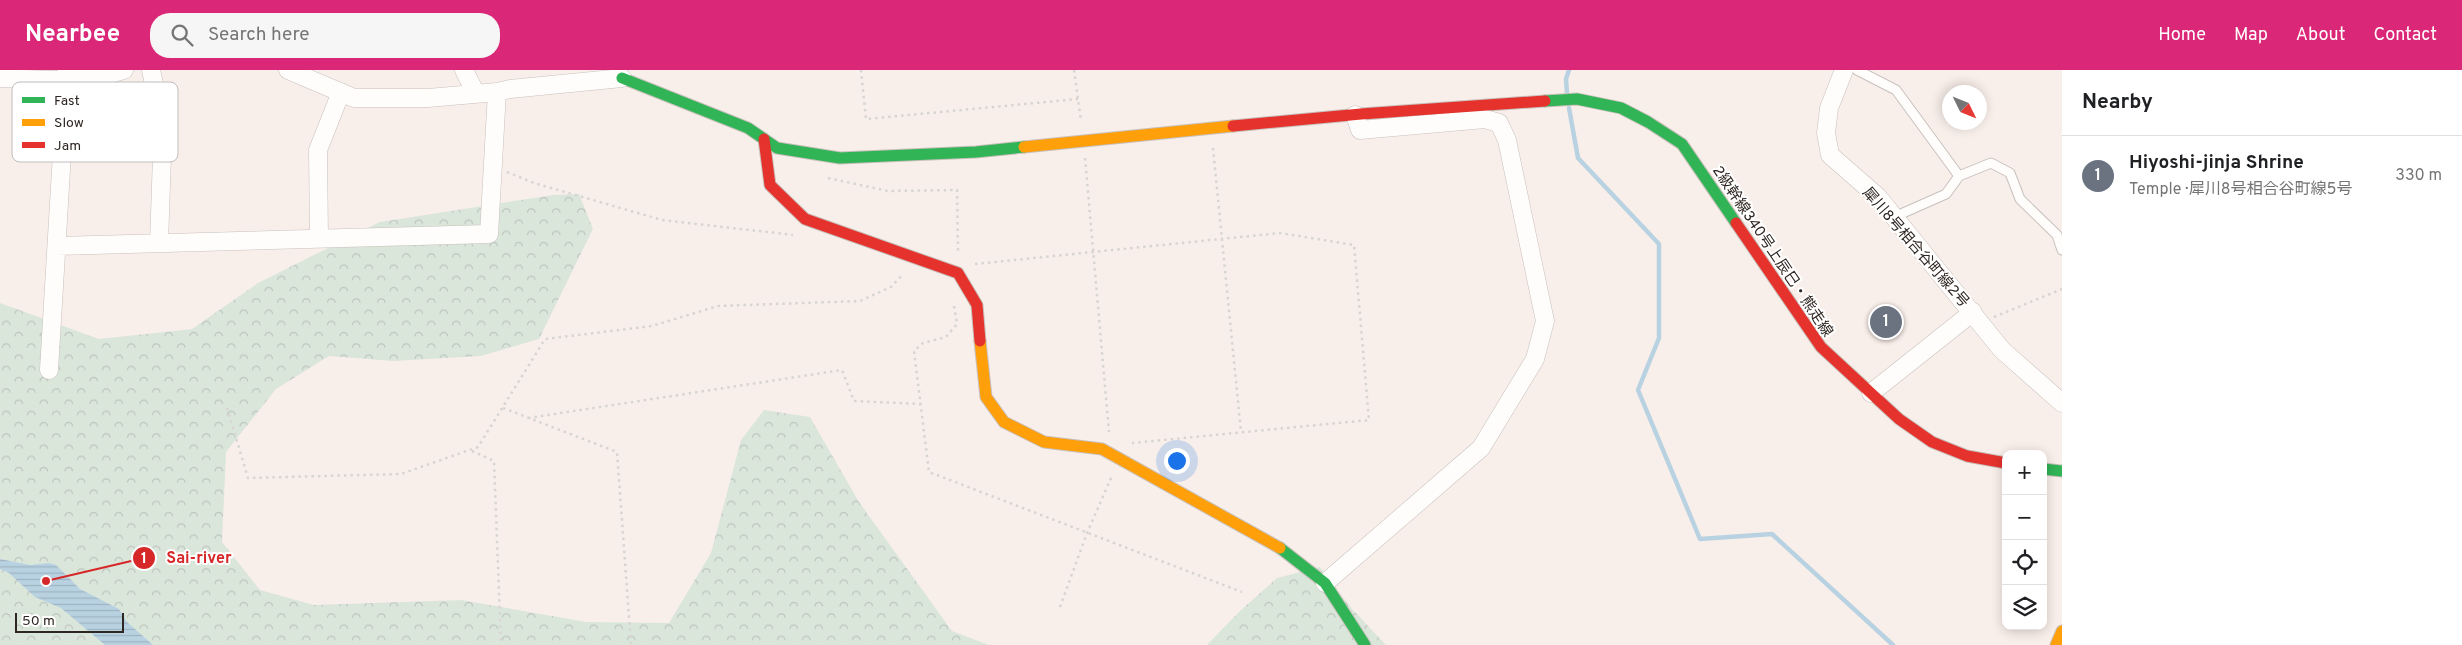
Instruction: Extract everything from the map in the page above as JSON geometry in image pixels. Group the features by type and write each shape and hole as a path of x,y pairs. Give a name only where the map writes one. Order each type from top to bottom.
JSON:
{"street":[{"path":"0,78 67,75 103,77 124,70"},
{"path":"288,70 354,98 395,100 497,92 510,89 622,78"},
{"path":"464,70 476,94"},
{"name":"犀川8号相合谷町線2号","path":"1844,70 1829,108 1826,133 1830,155 1878,197 2002,350 2062,403"},
{"name":"2級幹線340号上辰巳・熊走線","path":"622,78 748,128 777,148 840,158 976,152 1358,114 1577,99 1621,108 1648,122 1682,144 1821,348 1899,419 1932,442 1967,456 2002,462"},
{"path":"319,238 318,150 342,92"},
{"path":"57,246 489,234 497,92"},
{"path":"1325,583 1481,448 1535,359 1545,321 1507,140 1499,123 1485,119 1360,130 1358,114"},
{"path":"764,139 770,185 805,219 958,273 977,305 986,397 1004,422 1044,442 1102,448 1273,543 1325,583 1365,645"},
{"path":"49,370 62,162"},
{"path":"158,243 161,162"},
{"path":"1871,393 1977,317"},
{"path":"2047,469 2062,471"},
{"path":"2056,645 2062,631"}],"lane":[{"path":"1858,70 1896,90 1959,176"},
{"path":"1894,218 1946,194 1959,176 1991,163 2010,173 2020,199 2058,235 2062,250"}],"path":[{"path":"861,70 866,119 1078,99"},
{"path":"1074,70 1084,140 1092,252 1110,445 1102,448"},
{"path":"1211,129 1241,432"},
{"path":"493,166 534,183 662,220 792,236 809,221"},
{"path":"824,176 888,191 957,190 958,273"},
{"path":"958,273 966,264 1280,233 1354,245 1369,420 1128,443"},
{"path":"227,408 248,478 400,474 478,447 545,339 652,326 718,306 860,301 891,287 917,258"},
{"path":"1977,317 2062,289"},
{"path":"952,301 956,324 946,337 923,343 914,351 928,472 1242,592"},
{"path":"528,418 842,370 854,401 921,404"},
{"path":"503,408 617,452 630,644"},
{"path":"471,450 494,461 501,645"},
{"path":"1060,607 1087,533 1120,458"}],"green space":[{"path":"579,194 593,229 539,339 481,356 393,361 329,356 276,389 226,452 222,542 260,590 314,605 461,600 586,622 669,623 711,553 741,440 764,410 810,417 859,502 952,631 989,645 0,645 0,303 99,339 192,329 258,283 380,222 553,195"},
{"path":"1320,567 1352,609 1386,645 1207,645 1240,611 1277,578"}],"water":[{"path":"0,559 30,565 49,563 56,565 80,589 119,609 127,622 153,645 105,645 61,608 35,597 9,573 0,569"}],"waterway":[{"path":"1567,93 1566,79 1569,70"},
{"path":"1569,108 1578,158 1659,244 1659,338 1638,390 1700,539 1772,534 1893,645"}],"traffic: fast":[{"path":"622,78 748,128 777,148 840,158 976,152 1024,147"},
{"path":"1545,101 1577,99 1621,108 1648,122 1682,144 1736,223"},
{"path":"2047,469 2062,471"},
{"path":"1280,548 1325,583 1365,645"}],"traffic: slow":[{"path":"1024,147 1233,126"},
{"path":"980,341 986,397 1004,422 1044,442 1102,449 1280,548"},
{"path":"2056,645 2062,631"}],"traffic: jam":[{"path":"1233,126 1361,114 1545,101"},
{"path":"764,139 770,185 805,219 958,273 977,305 980,341"},
{"path":"1736,223 1821,347 1899,419 1932,442 1967,456 2002,462"}],"place":[{"name":"Hiyoshi-jinja Shrine","path":"1886,322"},
{"name":"Sai-river","path":"46,581"}]}
